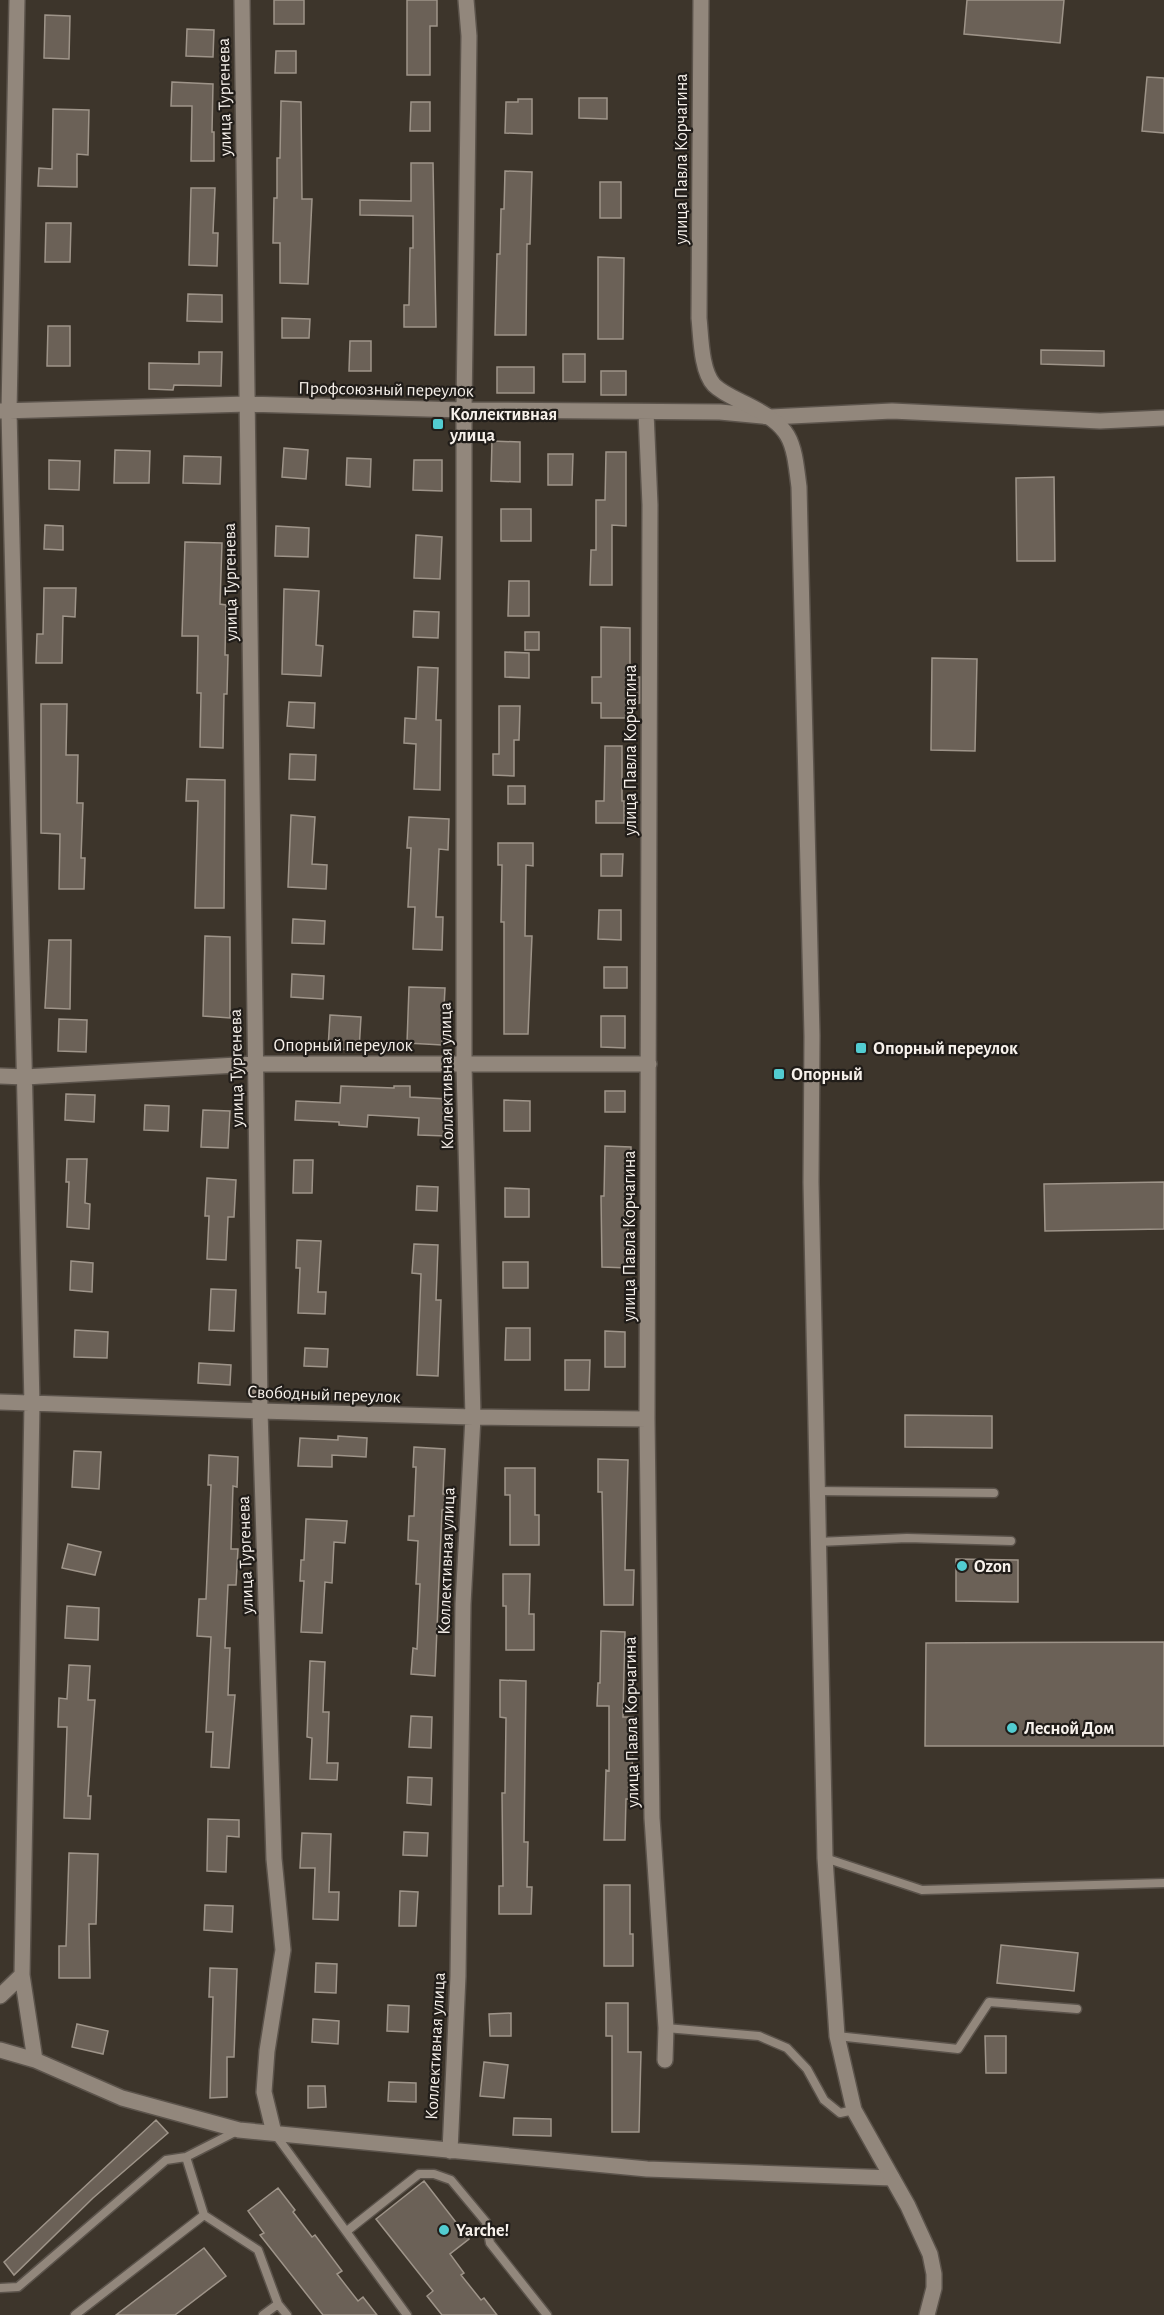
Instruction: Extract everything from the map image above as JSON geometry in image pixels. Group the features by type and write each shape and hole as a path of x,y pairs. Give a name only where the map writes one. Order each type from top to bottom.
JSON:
{"street":[{"path":"17,0 5,411 25,1077 32,1404 22,1975 35,2060"},
{"name":"улица Тургенева","path":"242,0 260,1412 274,1859 283,1950 267,2051 264,2092 274,2133"},
{"name":"Коллективная улица","path":"450,2151 458,1976 463,1604 473,1417 464,1066 464,410 469,36 466,0"},
{"name":"улица Павла Корчагина","path":"701,0 699,318 704,362 713,385 771,417"},
{"name":"Профсоюзный переулок","path":"5,411 248,404 464,410 720,412 771,417 892,411 1100,421 1164,418"},
{"name":"улица Павла Корчагина","path":"646,412 650,505 647,1419 652,1818 666,2028 665,2060"},
{"path":"771,417 791,439 799,487 812,1024 811,1182 825,1858 837,2036 854,2110 892,2178 930,2254 934,2288 927,2315"},
{"name":"Опорный переулок","path":"0,1076 25,1077 255,1064 464,1066 649,1064"},
{"name":"Свободный переулок","path":"0,1402 260,1412 647,1419"},
{"path":"0,1996 22,1975"},
{"path":"0,2050 35,2060 122,2098 239,2130 647,2169 892,2178"}],"lane":[{"path":"817,1491 994,1493"},
{"path":"818,1542 907,1539 1011,1541"},
{"path":"825,1858 922,1890 1164,1882"},
{"path":"837,2036 958,2049 989,2002 1077,2009"},
{"path":"666,2028 759,2036 787,2048 807,2069 824,2100 840,2113 854,2110"},
{"path":"0,2288 18,2287 166,2160 186,2157 239,2130"},
{"path":"274,2133 348,2231 407,2315"},
{"path":"186,2157 204,2215 258,2250 278,2304 287,2315"},
{"path":"348,2231 418,2174 434,2174 451,2180 486,2223 490,2243 547,2315"},
{"path":"75,2315 204,2215"},
{"path":"263,2315 278,2304"}],"building":[{"path":"274,0 304,0 304,24 274,24"},
{"path":"407,0 437,0 437,26 430,26 430,75 407,75"},
{"path":"967,0 1064,0 1060,43 964,34"},
{"path":"45,15 70,16 69,59 44,58"},
{"path":"187,29 214,30 213,57 186,56"},
{"path":"276,51 296,51 296,73 275,73"},
{"path":"1147,77 1164,78 1164,133 1142,131"},
{"path":"172,82 213,84 214,161 191,161 192,106 171,106"},
{"path":"579,98 607,98 607,119 579,118"},
{"path":"518,99 532,99 532,134 505,133 506,102 518,102"},
{"path":"281,101 301,102 302,199 312,199 308,284 280,283 280,243 273,243 274,198 277,198 277,158 280,158"},
{"path":"411,102 430,102 430,131 410,131"},
{"path":"53,109 89,110 88,155 77,154 77,187 38,186 39,168 52,169"},
{"path":"411,163 433,163 436,327 404,327 404,305 409,305 413,216 360,215 360,200 411,201"},
{"path":"505,171 532,172 530,244 527,244 526,335 495,335 497,254 500,254"},
{"path":"600,182 621,182 621,218 600,218"},
{"path":"191,188 215,188 213,233 218,233 217,266 189,265"},
{"path":"46,223 71,223 70,262 45,262"},
{"path":"598,257 624,258 623,339 598,339"},
{"path":"188,294 222,295 222,322 187,321"},
{"path":"282,318 310,319 309,338 282,338"},
{"path":"48,326 70,326 70,366 47,366"},
{"path":"350,341 371,341 371,371 349,371"},
{"path":"1041,350 1104,351 1104,366 1041,364"},
{"path":"199,352 222,352 221,386 174,385 173,390 149,389 149,363 199,364"},
{"path":"563,354 585,354 585,382 563,382"},
{"path":"497,367 534,367 534,393 497,393"},
{"path":"601,371 626,371 626,395 601,395"},
{"path":"492,441 520,442 520,482 491,481"},
{"path":"284,448 308,450 306,479 282,477"},
{"path":"115,450 150,451 149,483 114,483"},
{"path":"606,452 626,452 626,526 612,525 612,585 590,585 591,550 596,550 596,500 605,500"},
{"path":"548,454 573,454 572,485 548,485"},
{"path":"184,456 221,457 220,484 183,483"},
{"path":"347,458 371,459 370,487 346,485"},
{"path":"49,460 80,461 79,490 49,489"},
{"path":"414,460 442,460 442,491 413,490"},
{"path":"1054,477 1055,561 1017,561 1016,478"},
{"path":"501,509 531,509 531,541 501,541"},
{"path":"45,525 63,526 63,550 44,549"},
{"path":"276,526 309,528 308,557 275,556"},
{"path":"416,535 442,537 440,579 414,578"},
{"path":"185,542 222,543 220,604 226,605 225,655 228,655 227,694 224,694 223,748 200,747 201,693 197,693 198,636 182,636"},
{"path":"509,581 529,581 529,616 508,616"},
{"path":"44,588 76,588 75,617 63,616 62,663 36,663 37,634 43,634"},
{"path":"284,589 319,591 316,645 323,646 321,676 282,674"},
{"path":"414,611 439,612 438,638 413,637"},
{"path":"601,627 630,628 630,677 640,677 640,703 627,703 627,718 601,718 601,703 592,703 592,677 601,677"},
{"path":"525,632 539,632 539,650 525,650"},
{"path":"505,652 529,653 529,678 505,677"},
{"path":"932,658 977,659 975,751 931,750"},
{"path":"418,667 438,668 436,720 441,720 440,790 414,789 416,744 404,743 405,718 416,719"},
{"path":"289,702 315,703 314,728 287,726"},
{"path":"41,704 67,704 66,755 78,755 77,803 83,803 81,858 85,858 84,889 59,889 60,834 41,833"},
{"path":"499,706 520,706 519,740 514,740 514,776 493,775 493,754 499,754"},
{"path":"605,746 622,746 624,823 596,823 596,801 604,801"},
{"path":"290,754 316,755 315,780 289,779"},
{"path":"187,779 225,780 224,908 195,908 198,801 186,801"},
{"path":"508,786 525,786 525,804 508,804"},
{"path":"291,815 315,817 312,864 327,865 326,889 288,887"},
{"path":"409,817 449,819 448,850 439,849 436,917 443,917 442,950 413,949 415,907 408,907 411,848 407,848"},
{"path":"498,843 533,843 533,866 526,865 525,936 532,936 528,1034 504,1034 504,922 501,922 502,865 498,865"},
{"path":"601,854 623,854 622,876 601,876"},
{"path":"599,910 621,910 621,940 598,939"},
{"path":"293,919 325,921 324,944 292,943"},
{"path":"205,936 230,937 230,1018 203,1016"},
{"path":"49,940 71,940 70,1009 45,1008"},
{"path":"604,967 627,967 627,988 604,988"},
{"path":"292,974 324,976 323,999 291,997"},
{"path":"409,987 445,988 442,1045 407,1043"},
{"path":"330,1015 361,1017 359,1050 328,1049"},
{"path":"601,1016 625,1016 625,1048 601,1047"},
{"path":"59,1019 87,1020 86,1052 58,1051"},
{"path":"341,1086 394,1088 394,1086 410,1086 410,1097 448,1099 446,1136 418,1135 419,1118 368,1115 367,1127 339,1125 339,1122 295,1120 296,1101 340,1103"},
{"path":"605,1091 625,1091 625,1112 605,1112"},
{"path":"66,1094 95,1095 94,1122 65,1120"},
{"path":"504,1100 530,1101 530,1131 504,1131"},
{"path":"145,1105 169,1106 168,1131 144,1130"},
{"path":"203,1110 230,1111 228,1148 201,1147"},
{"path":"605,1146 631,1147 631,1170 628,1170 628,1268 602,1267 601,1196 604,1196"},
{"path":"67,1159 87,1159 85,1203 90,1204 89,1229 67,1227 69,1182 66,1182"},
{"path":"294,1160 313,1160 312,1193 293,1193"},
{"path":"207,1178 236,1180 234,1217 228,1217 226,1260 207,1259 209,1216 205,1216"},
{"path":"1164,1182 1164,1229 1045,1231 1044,1184"},
{"path":"417,1186 438,1187 437,1211 416,1210"},
{"path":"505,1188 529,1189 529,1217 505,1217"},
{"path":"297,1240 321,1241 318,1292 326,1292 325,1314 298,1313 300,1268 296,1268"},
{"path":"414,1244 438,1245 436,1300 441,1300 438,1376 417,1375 421,1274 412,1273"},
{"path":"71,1261 93,1263 92,1292 70,1290"},
{"path":"503,1262 528,1262 528,1288 503,1288"},
{"path":"211,1289 236,1290 234,1331 209,1330"},
{"path":"506,1328 530,1328 530,1360 505,1360"},
{"path":"75,1330 108,1332 107,1358 74,1357"},
{"path":"605,1331 625,1332 625,1367 605,1367"},
{"path":"305,1348 328,1349 327,1367 304,1366"},
{"path":"565,1360 590,1360 589,1390 565,1390"},
{"path":"199,1363 231,1365 230,1385 198,1383"},
{"path":"905,1415 992,1416 992,1448 905,1447"},
{"path":"338,1436 367,1438 366,1457 332,1455 332,1467 298,1466 300,1438 338,1440"},
{"path":"414,1447 445,1449 443,1494 446,1494 445,1510 442,1510 435,1676 411,1674 413,1648 417,1649 420,1584 416,1584 418,1541 408,1540 409,1516 414,1516 416,1467 413,1467"},
{"path":"74,1451 101,1452 99,1489 72,1487"},
{"path":"209,1455 238,1457 237,1487 233,1486 231,1549 238,1549 236,1585 228,1585 225,1648 230,1648 228,1695 235,1695 229,1768 211,1767 213,1732 206,1732 211,1637 197,1636 199,1599 206,1599 211,1485 208,1485"},
{"path":"598,1459 628,1460 625,1570 634,1570 633,1605 604,1605 602,1492 598,1492"},
{"path":"505,1468 535,1468 535,1515 539,1515 539,1545 510,1545 510,1495 505,1495"},
{"path":"306,1519 347,1521 345,1543 334,1542 332,1583 325,1582 322,1633 301,1632 304,1581 300,1581 301,1560 304,1560"},
{"path":"68,1544 101,1552 95,1575 62,1568"},
{"path":"956,1559 1018,1560 1018,1602 956,1601"},
{"path":"503,1574 530,1574 529,1614 534,1614 534,1650 506,1650"},
{"path":"67,1606 99,1608 98,1640 65,1638"},
{"path":"601,1631 625,1632 623,1717 634,1717 631,1799 626,1799 625,1840 604,1840 606,1770 609,1771 609,1706 597,1706"},
{"path":"1164,1642 1164,1746 925,1746 926,1643"},
{"path":"310,1661 325,1662 323,1712 329,1712 327,1763 338,1763 337,1780 310,1779 312,1738 307,1737"},
{"path":"69,1665 90,1666 88,1700 95,1700 88,1796 91,1796 90,1819 64,1818 67,1727 58,1727 59,1698 67,1699"},
{"path":"500,1680 526,1681 524,1842 528,1842 527,1887 532,1887 531,1914 499,1914 499,1886 503,1886 502,1793 505,1793 506,1718 500,1717"},
{"path":"411,1716 432,1717 431,1748 409,1747"},
{"path":"408,1777 432,1778 431,1805 407,1803"},
{"path":"208,1819 239,1820 239,1837 227,1836 226,1872 207,1871"},
{"path":"404,1832 428,1833 427,1856 403,1855"},
{"path":"302,1833 331,1834 329,1892 339,1892 338,1920 313,1919 315,1868 300,1868"},
{"path":"69,1853 98,1854 96,1924 89,1924 90,1978 59,1978 59,1946 66,1946"},
{"path":"604,1885 630,1885 630,1934 633,1934 633,1966 604,1966"},
{"path":"400,1891 418,1892 416,1926 399,1926"},
{"path":"205,1905 233,1906 232,1932 204,1930"},
{"path":"1001,1945 1078,1953 1074,1991 997,1983"},
{"path":"316,1963 337,1964 336,1993 315,1992"},
{"path":"210,1968 237,1969 234,2057 227,2057 227,2097 210,2098 213,1997 209,1997"},
{"path":"606,2003 628,2003 628,2052 641,2052 639,2132 612,2132 612,2036 606,2036"},
{"path":"388,2005 409,2006 408,2032 387,2031"},
{"path":"511,2013 511,2036 490,2036 489,2014"},
{"path":"313,2019 339,2021 338,2044 312,2042"},
{"path":"77,2024 108,2031 103,2054 72,2047"},
{"path":"985,2036 1006,2036 1006,2073 986,2073"},
{"path":"484,2062 508,2065 504,2098 480,2096"},
{"path":"389,2082 416,2083 416,2102 388,2101"},
{"path":"308,2086 325,2086 326,2107 308,2108"},
{"path":"514,2118 551,2119 551,2136 513,2135"},
{"path":"156,2120 168,2133 93,2198 14,2275 4,2262"},
{"path":"424,2181 469,2239 450,2254 464,2273 461,2275 481,2300 484,2298 497,2315 442,2315 427,2296 433,2291 376,2219"},
{"path":"278,2188 312,2237 315,2235 342,2271 337,2274 358,2301 363,2297 377,2315 323,2315 260,2235 264,2233 248,2211"},
{"path":"204,2248 226,2276 175,2315 116,2315"}],"place":[{"name":"Коллективная улица","path":"438,424"},
{"name":"Опорный переулок","path":"861,1048"},
{"name":"Опорный","path":"779,1074"},
{"name":"Ozon","path":"962,1566"},
{"name":"Лесной Дом","path":"1012,1728"},
{"name":"Yarche!","path":"444,2230"}]}
